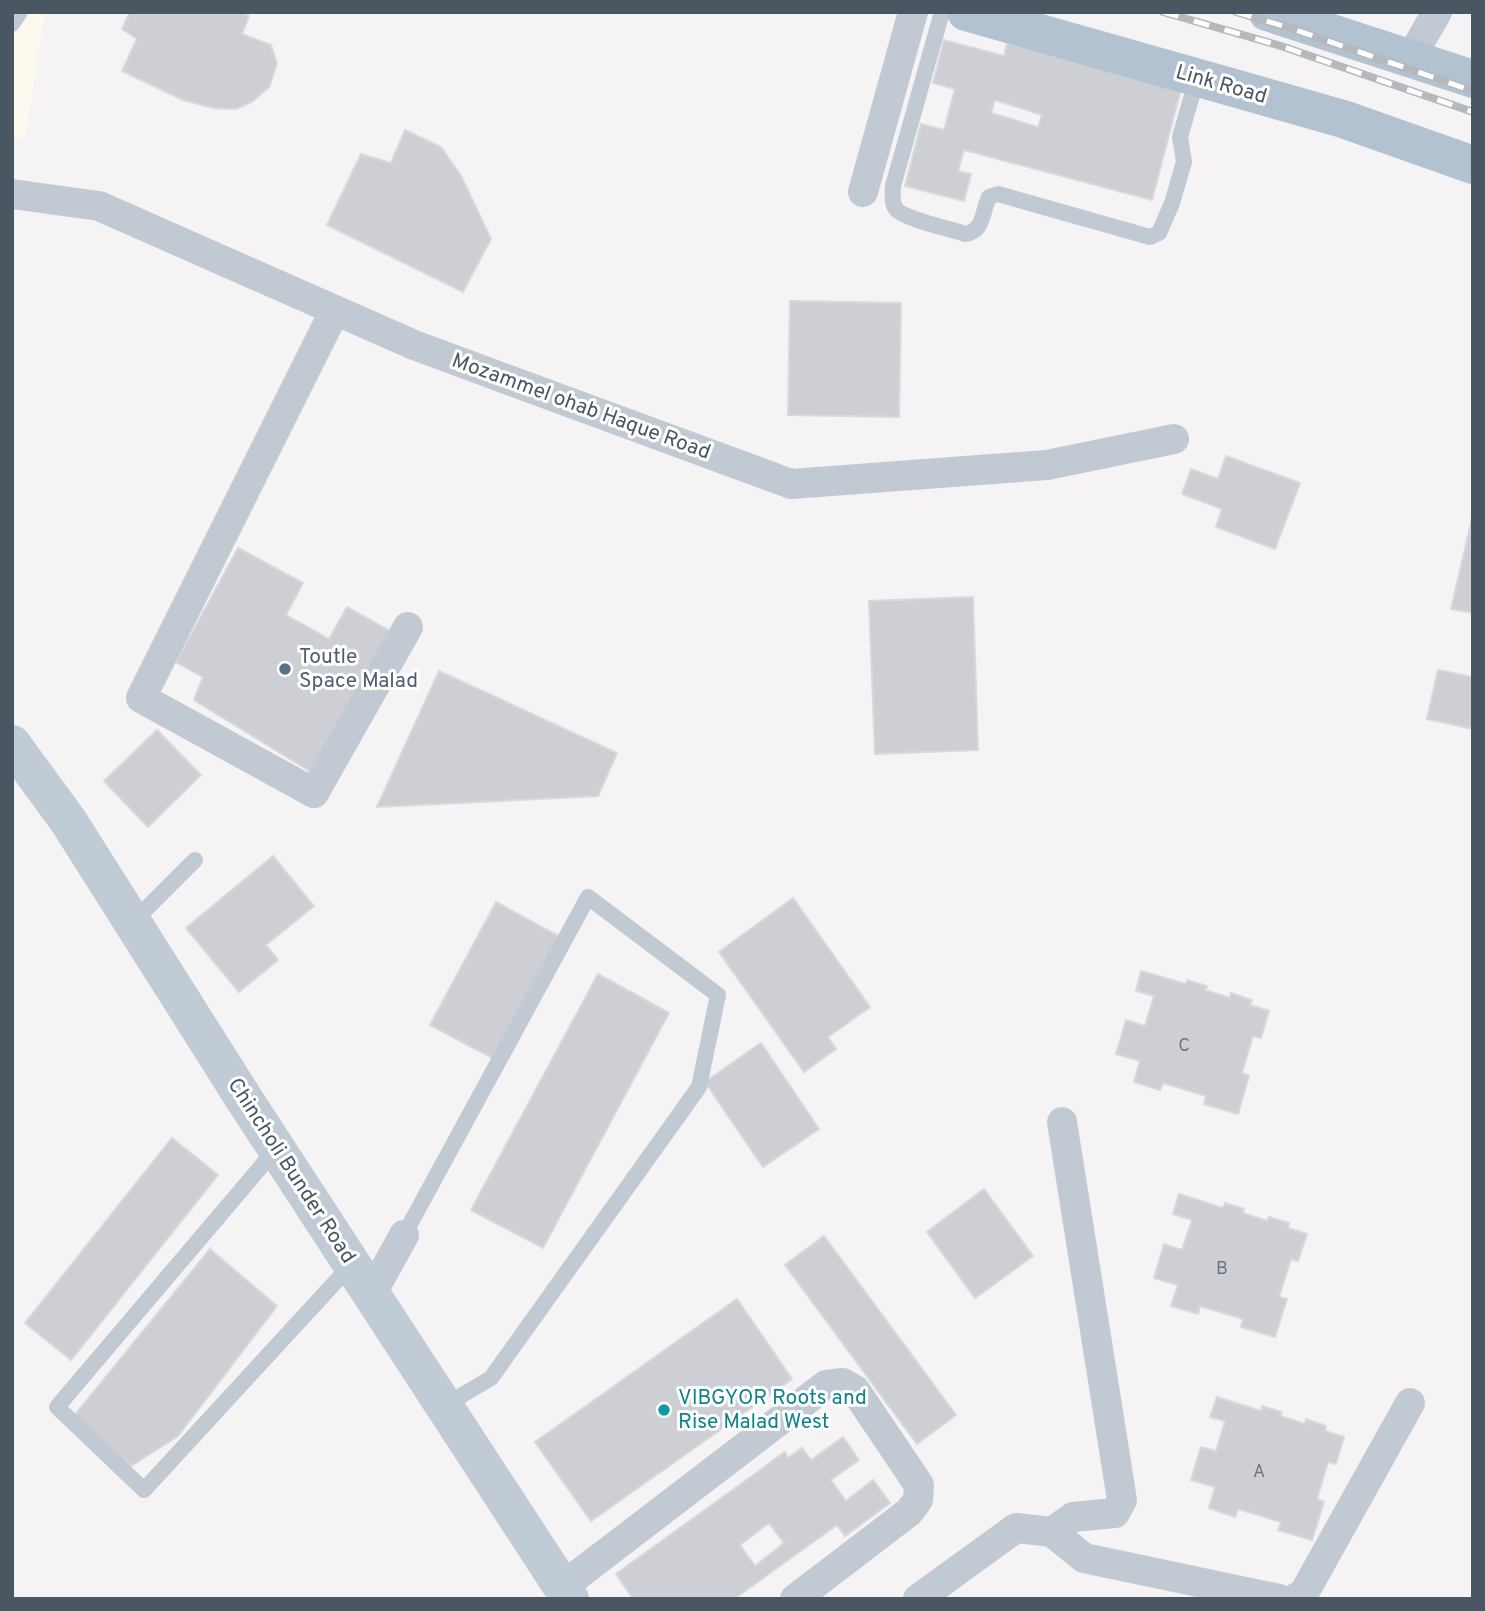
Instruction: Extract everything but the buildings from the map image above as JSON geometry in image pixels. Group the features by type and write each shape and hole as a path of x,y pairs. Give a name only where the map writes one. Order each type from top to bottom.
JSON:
{"main road":[{"name":"Link Road","path":"966,12 1343,119 1473,165"},
{"path":"1267,12 1473,79"}],"street":[{"path":"863,192 913,12"},
{"path":"1410,59 1437,12"},
{"name":"Mozammel ohab Haque Road","path":"12,194 99,206 414,345 791,484 1047,465 1174,439"},
{"path":"335,310 141,698 314,793 408,628"},
{"name":"Chincholi Bunder Road","path":"12,744 69,821 276,1149 566,1593"},
{"path":"1052,1532 1073,1517 1115,1513 1122,1500 1062,1122"},
{"path":"361,1280 404,1236"},
{"path":"566,1593 826,1385 843,1383 855,1390 919,1485 918,1500 909,1512 795,1599"},
{"path":"1294,1599 1304,1593 1410,1403"},
{"path":"918,1599 1016,1528 1052,1532 1084,1558 1279,1599"}],"lane":[{"path":"12,24 20,12"},
{"path":"942,12 893,186 892,198 893,205 902,214 965,234 970,234 979,227 989,197 998,194 1156,237 1172,203 1184,162 1180,137 1197,78"},
{"path":"133,922 195,860"},
{"path":"404,1236 588,897 718,995 699,1087 491,1378 444,1406"},
{"path":"276,1149 57,1407 144,1490 361,1280"}],"shaded area":[{"path":"12,12 45,12 25,139 12,137"}],"railway":[{"path":"1163,12 1281,46 1473,112"},
{"path":"1236,12 1473,91"}],"place":[{"name":"Toutle Space Malad","path":"285,669"},
{"name":"VIBGYOR Roots and Rise Malad West","path":"664,1410"}]}
